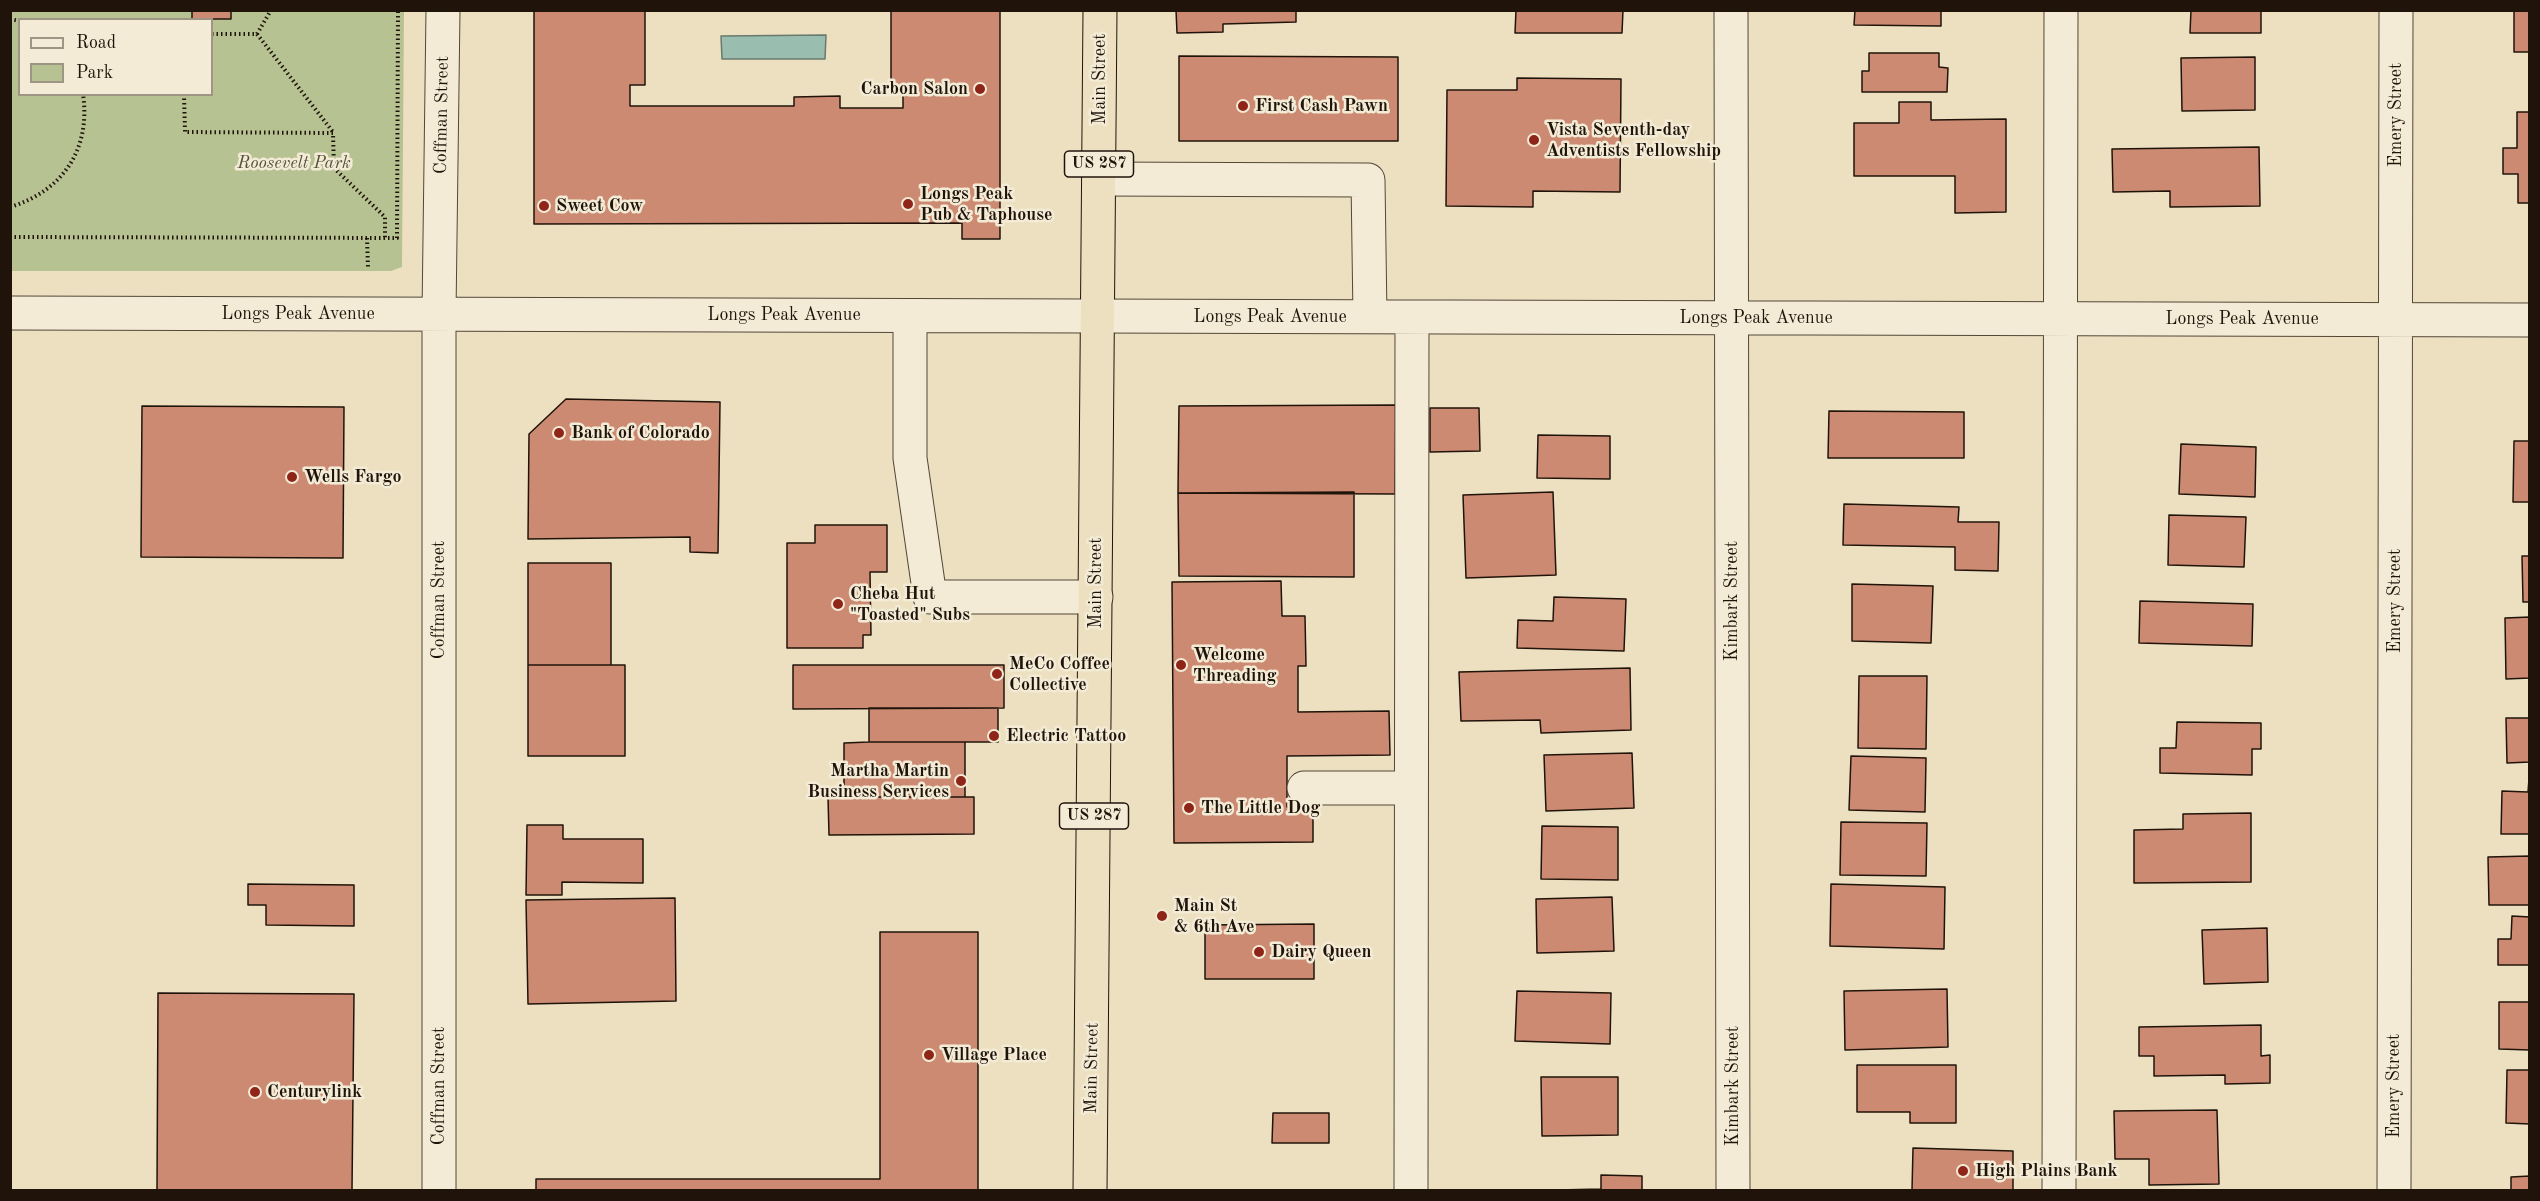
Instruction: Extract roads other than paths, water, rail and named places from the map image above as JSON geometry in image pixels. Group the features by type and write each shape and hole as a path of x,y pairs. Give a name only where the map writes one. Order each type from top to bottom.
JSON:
{"highway":[{"name":"Main Street","path":"1090,1191 1100,10"}],"street":[{"name":"Coffman Street","path":"439,1191 439,314 443,10"},
{"name":"Kimbark Street","path":"1731,10 1733,1191"},
{"path":"2059,1191 2061,10"},
{"name":"Emery Street","path":"2394,1191 2396,10"},
{"path":"1099,179 1368,180 1370,317"},
{"name":"Longs Peak Avenue","path":"10,313 2529,320"},
{"path":"910,316 910,458 930,597 1096,597"},
{"path":"1411,1191 1412,317"},
{"path":"1304,788 1412,788"}],"place":[{"name":"Carbon Salon","path":"980,89"},
{"name":"First Cash Pawn","path":"1243,106"},
{"name":"Vista Seventh-day Adventists Fellowship","path":"1534,140"},
{"name":"Longs Peak Pub & Taphouse","path":"908,204"},
{"name":"Sweet Cow","path":"544,206"},
{"name":"Bank of Colorado","path":"559,433"},
{"name":"Wells Fargo","path":"292,477"},
{"name":"Cheba Hut \"Toasted\" Subs","path":"838,604"},
{"name":"Welcome Threading","path":"1181,665"},
{"name":"MeCo Coffee Collective","path":"997,674"},
{"name":"Electric Tattoo","path":"994,736"},
{"name":"Martha Martin Business Services","path":"961,781"},
{"name":"The Little Dog","path":"1189,808"},
{"name":"Main St & 6th Ave","path":"1162,916"},
{"name":"Dairy Queen","path":"1259,952"},
{"name":"Village Place","path":"929,1055"},
{"name":"Centurylink","path":"255,1092"},
{"name":"High Plains Bank","path":"1963,1171"}],"park label":[{"name":"Roosevelt Park","path":"294,163"}]}
